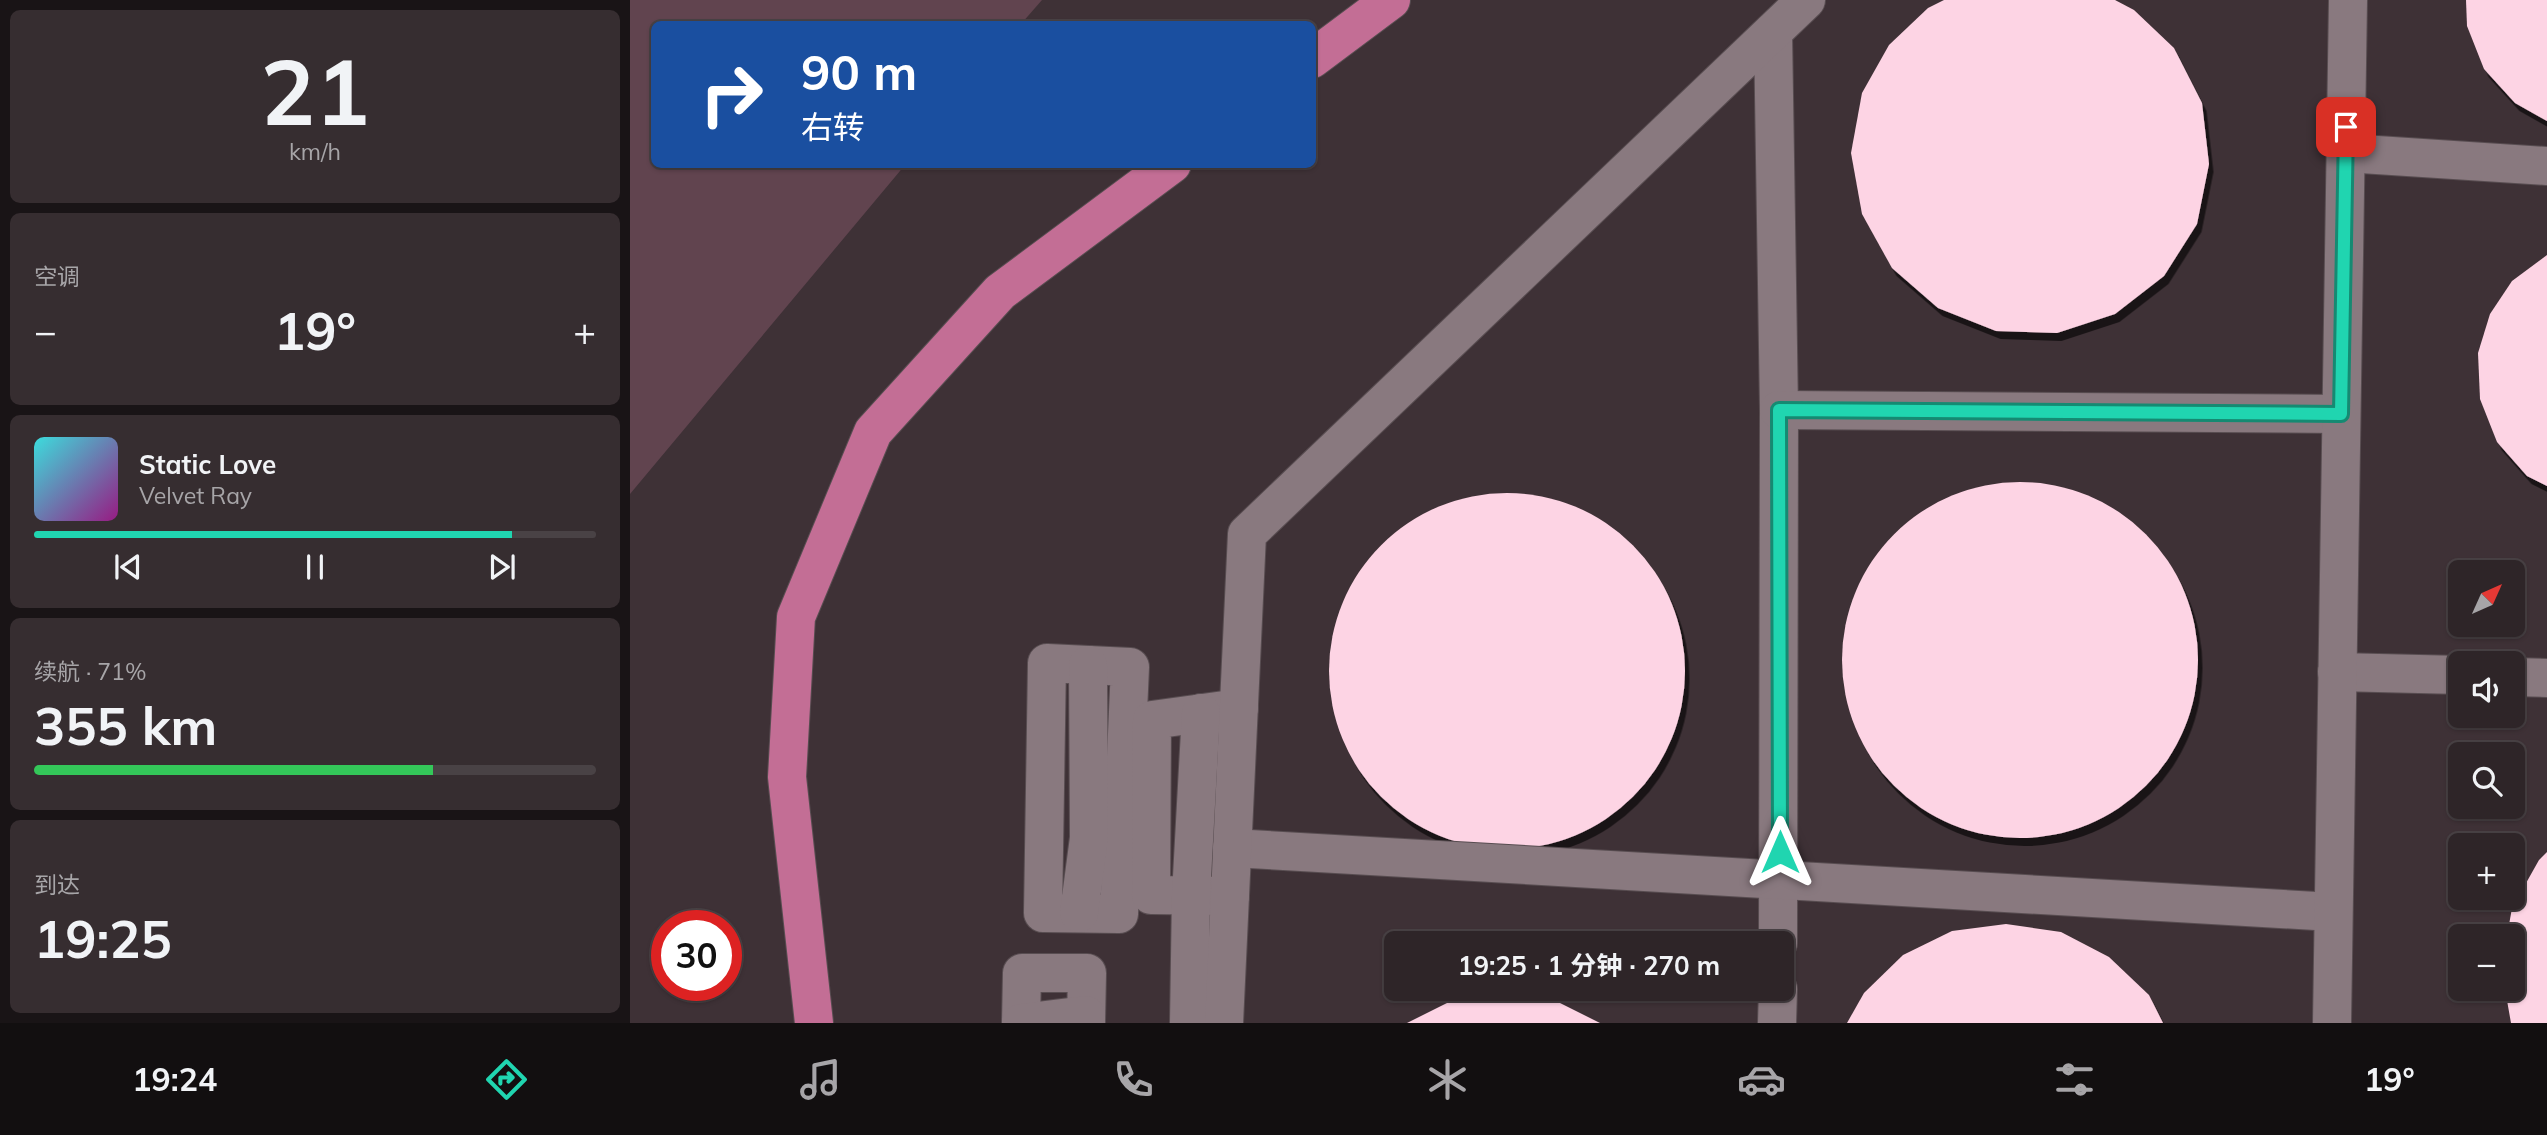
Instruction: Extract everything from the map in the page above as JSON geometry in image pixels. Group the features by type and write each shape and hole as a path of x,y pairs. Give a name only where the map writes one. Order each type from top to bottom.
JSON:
{"main road":[{"path":"1316,56 1391,0"},
{"path":"814,1023 787,777 796,617 873,432 1000,292 1167,168"}],"street":[{"path":"1224,1023 1247,534 1806,0"},
{"path":"2332,1023 2348,0"},
{"path":"1773,32 1779,410 1779,931"},
{"path":"2346,153 2547,166"},
{"path":"1779,410 2341,414"},
{"path":"1088,665 1089,744 1119,914 1043,913 1047,663 1130,667 1134,768 1151,895 1230,896"},
{"path":"2337,673 2448,676"},
{"path":"2525,677 2547,678"},
{"path":"1105,840 1152,720 1239,708"},
{"path":"1189,1023 1191,895 1200,713"},
{"path":"1046,741 1089,744 1134,768 1196,789 1235,796"},
{"path":"1045,833 1105,840"},
{"path":"1232,848 2333,912"},
{"path":"1061,1021 1110,965 1069,958 1076,914"},
{"path":"1022,973 1087,973 1061,1021 1022,973"},
{"path":"1777,1001 1777,1023"}],"shaded area":[{"path":"630,0 1042,0 1024,21 651,21 651,168 902,168 630,494"}],"building":[{"path":"1944,0 2115,0 2134,10 2174,48 2202,103 2209,164 2197,224 2164,276 2115,314 2057,333 1996,331 1938,308 1892,268 1862,214 1851,153 1862,93 1889,45 1928,8"},
{"path":"2466,0 2547,0 2547,121 2515,103 2484,69 2467,26"},
{"path":"2547,255 2547,486 2527,476 2497,442 2480,399 2478,353 2490,314 2512,281"},
{"path":"2020,482 2055,486 2088,496 2119,512 2146,534 2168,561 2184,592 2194,625 2198,660 2194,695 2184,728 2168,759 2146,786 2119,808 2088,824 2055,834 2020,838 1985,834 1952,824 1921,808 1894,786 1872,759 1856,728 1846,695 1842,660 1846,625 1856,592 1872,561 1894,534 1921,512 1952,496 1985,486"},
{"path":"1507,493 1542,497 1575,507 1606,523 1633,545 1655,572 1671,603 1681,636 1685,671 1681,706 1671,739 1655,770 1633,797 1606,819 1575,835 1542,845 1507,849 1472,845 1439,835 1408,819 1381,797 1359,770 1343,739 1333,706 1329,671 1333,636 1343,603 1359,572 1381,545 1408,523 1439,507 1472,497"},
{"path":"2547,852 2547,1023 2511,1023 2507,1001 2525,1001 2525,924 2509,924 2512,910 2525,910 2525,885 2539,860"},
{"path":"2006,924 2061,932 2109,957 2149,995 2163,1023 1847,1023 1864,993 1903,955 1952,931"},
{"path":"1451,1001 1548,1001 1560,1003 1600,1023 1407,1023"}],"route":[{"path":"1780,852 1779,410 2341,414 2346,127"}]}
